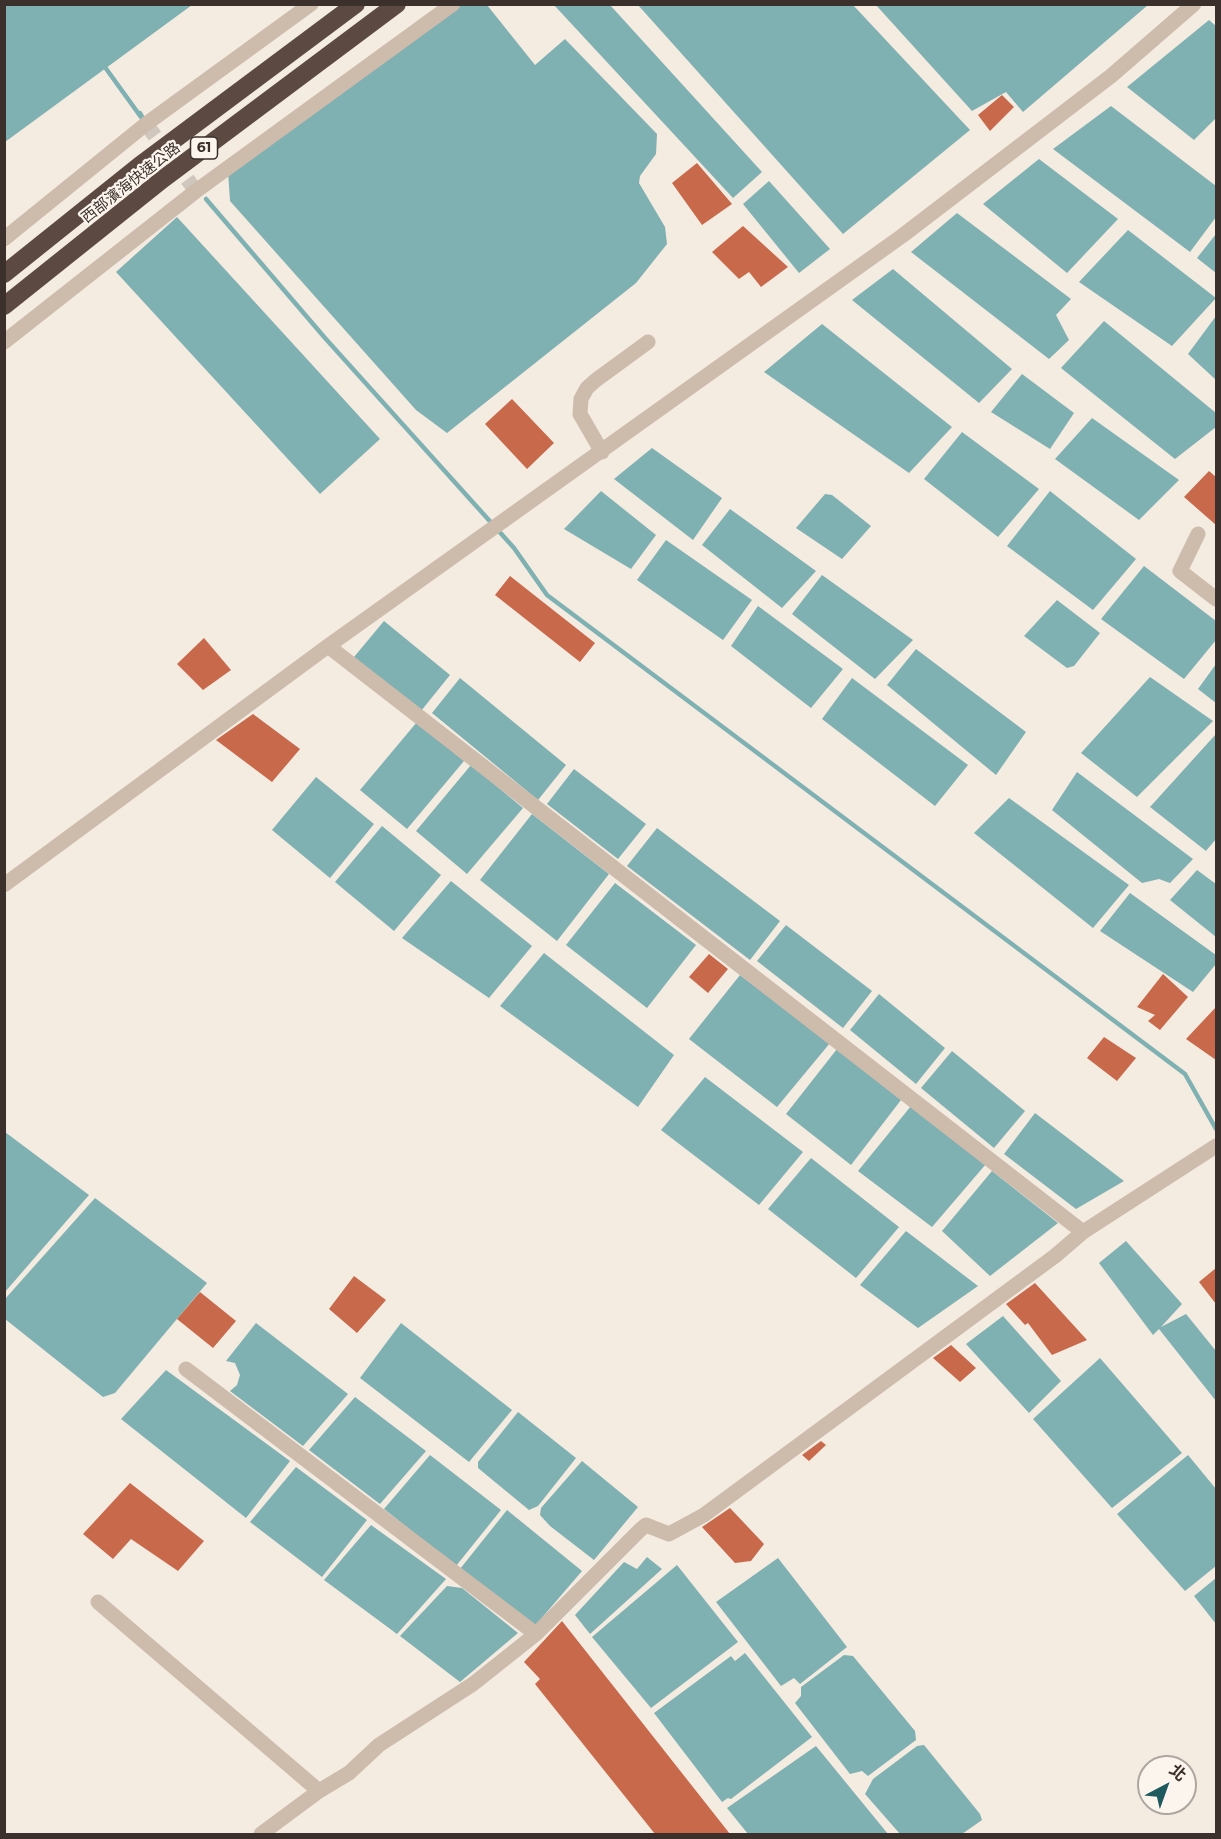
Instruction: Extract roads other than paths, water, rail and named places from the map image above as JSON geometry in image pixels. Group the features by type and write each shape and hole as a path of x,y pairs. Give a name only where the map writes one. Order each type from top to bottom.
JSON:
{"highway":[{"name":"西部濱海快速公路","path":"4,274 139,166 356,4"},
{"name":"西部濱海快速公路","path":"4,306 163,179 397,4"}],"street":[{"path":"4,239 146,124 311,4"},
{"path":"4,342 196,190 453,4"},
{"path":"4,885 328,646 902,236 1111,76 1194,4"},
{"path":"602,452 580,414 581,399 587,388 596,380 648,342"},
{"path":"1198,534 1180,571 1216,599"},
{"path":"328,646 1083,1232"},
{"path":"261,1834 319,1791 349,1773 379,1745 472,1684 536,1634 640,1530 646,1526 669,1534 704,1515 1046,1263 1083,1232 1216,1146"},
{"path":"186,1369 536,1634"},
{"path":"98,1602 319,1791"}],"water":[{"path":"5,4 192,4 192,5 5,142"},
{"path":"451,5 487,5 535,65 565,39 657,134 656,154 640,176 639,183 665,227 667,244 636,283 447,433 416,410 230,201 228,171"},
{"path":"554,5 610,5 762,172 733,198"},
{"path":"638,5 853,5 970,130 843,234"},
{"path":"876,5 1148,5 1023,112 1006,92 972,111"},
{"path":"1209,20 1216,26 1216,118 1194,140 1127,87"},
{"path":"1111,106 1216,186 1216,217 1190,252 1053,149"},
{"path":"1039,159 1118,219 1067,273 983,204"},
{"path":"769,181 830,249 799,273 743,204"},
{"path":"957,213 1071,299 1056,315 1069,340 1049,359 911,252"},
{"path":"177,217 380,439 320,494 116,272"},
{"path":"1128,230 1216,298 1172,346 1079,282"},
{"path":"1216,234 1216,273 1197,258"},
{"path":"893,269 1012,369 979,403 852,300"},
{"path":"1216,316 1216,380 1188,354"},
{"path":"1104,321 1216,413 1216,427 1175,459 1061,368"},
{"path":"822,324 952,427 909,473 764,372"},
{"path":"1022,374 1074,413 1050,449 991,412"},
{"path":"1092,418 1179,480 1139,520 1055,459"},
{"path":"962,432 1039,489 998,537 924,479"},
{"path":"652,448 722,498 693,540 614,479"},
{"path":"601,491 656,535 631,569 564,529"},
{"path":"1050,491 1136,559 1093,610 1007,546"},
{"path":"825,494 832,495 871,526 842,559 796,528"},
{"path":"730,509 816,571 782,608 702,545"},
{"path":"666,540 752,600 723,640 637,580"},
{"path":"1144,566 1216,621 1216,640 1184,679 1101,619"},
{"path":"822,575 913,640 875,679 792,614"},
{"path":"1057,600 1100,633 1074,666 1067,668 1024,636"},
{"path":"758,606 843,669 811,708 731,646"},
{"path":"384,621 450,675 421,711 354,657"},
{"path":"916,649 1026,732 996,775 887,685"},
{"path":"1216,664 1216,703 1198,689"},
{"path":"1150,677 1213,721 1137,797 1081,753"},
{"path":"460,678 566,765 538,800 432,713"},
{"path":"852,678 968,765 935,806 822,719"},
{"path":"417,722 464,761 407,829 360,790"},
{"path":"1216,734 1216,839 1206,851 1150,807"},
{"path":"471,765 523,808 467,874 416,831"},
{"path":"574,769 646,824 618,859 547,804"},
{"path":"1077,772 1193,859 1170,883 1159,879 1142,883 1052,810"},
{"path":"316,777 374,824 330,878 272,830"},
{"path":"1009,798 1129,885 1093,928 974,833"},
{"path":"532,814 609,874 557,941 480,880"},
{"path":"382,826 441,875 394,931 335,882"},
{"path":"657,828 780,921 750,960 627,866"},
{"path":"1197,870 1216,884 1216,937 1170,900"},
{"path":"451,881 532,946 489,998 402,938"},
{"path":"615,883 696,945 647,1008 566,945"},
{"path":"1130,893 1216,955 1216,964 1193,992 1100,931"},
{"path":"786,925 872,991 843,1028 757,961"},
{"path":"544,953 674,1055 638,1107 500,1006"},
{"path":"740,975 830,1043 777,1107 689,1039"},
{"path":"879,994 945,1048 916,1084 850,1030"},
{"path":"837,1049 901,1100 851,1165 786,1114"},
{"path":"952,1051 1025,1111 994,1148 921,1088"},
{"path":"705,1077 803,1152 759,1205 661,1130"},
{"path":"911,1106 986,1164 932,1227 858,1171"},
{"path":"1035,1113 1124,1181 1076,1209 1004,1154"},
{"path":"5,1132 89,1195 5,1292"},
{"path":"811,1158 899,1227 856,1278 768,1209"},
{"path":"992,1171 1058,1223 990,1276 942,1231"},
{"path":"95,1198 207,1283 115,1393 103,1397 5,1319 5,1299"},
{"path":"906,1231 978,1286 918,1328 860,1285"},
{"path":"1126,1241 1182,1304 1161,1327 1186,1314 1216,1351 1216,1401 1159,1329 1153,1335 1099,1263"},
{"path":"1003,1316 1061,1381 1029,1413 966,1344"},
{"path":"256,1323 348,1394 303,1446 230,1391 237,1385 240,1375 235,1363 226,1361"},
{"path":"401,1323 512,1410 469,1462 360,1378"},
{"path":"1100,1358 1182,1453 1112,1508 1033,1419"},
{"path":"166,1370 290,1461 246,1518 121,1419"},
{"path":"355,1397 426,1451 380,1504 309,1450"},
{"path":"518,1412 576,1458 538,1506 529,1510 478,1468 478,1462"},
{"path":"430,1455 501,1510 456,1566 384,1509"},
{"path":"1188,1455 1216,1489 1216,1566 1185,1591 1117,1514"},
{"path":"582,1461 638,1507 594,1560 550,1526 540,1515 541,1508"},
{"path":"296,1467 367,1520 322,1577 250,1522"},
{"path":"507,1510 582,1571 534,1627 460,1569"},
{"path":"371,1525 446,1579 397,1634 324,1580"},
{"path":"647,1557 662,1569 590,1634 575,1615 624,1562 637,1569"},
{"path":"778,1558 847,1647 800,1684 794,1678 781,1686 716,1602"},
{"path":"677,1565 738,1642 651,1708 592,1637"},
{"path":"1216,1578 1216,1624 1194,1596"},
{"path":"447,1586 462,1588 518,1633 460,1682 400,1636"},
{"path":"745,1653 812,1737 731,1799 728,1798 722,1802 654,1713 731,1656 735,1661"},
{"path":"844,1655 853,1656 915,1731 916,1740 868,1776 862,1771 850,1774 795,1703 801,1696 801,1687"},
{"path":"924,1745 980,1814 982,1820 962,1834 900,1834 865,1794 873,1779 917,1746"},
{"path":"816,1746 888,1834 748,1834 727,1808"}],"waterway":[{"path":"102,63 146,124 140,113"},
{"path":"206,199 325,338 514,548 547,595 1185,1074 1216,1129"}],"tunnel":[{"path":"146,124 196,191"}]}
